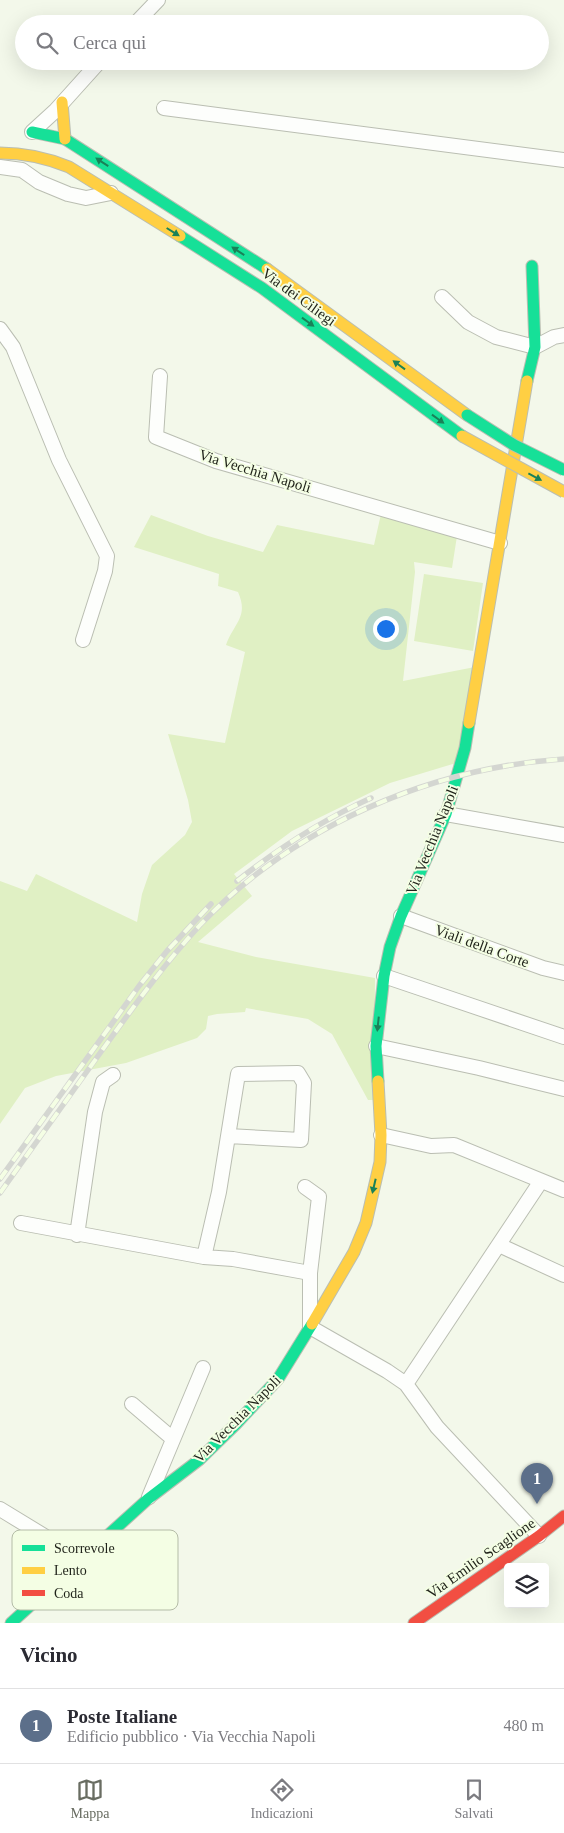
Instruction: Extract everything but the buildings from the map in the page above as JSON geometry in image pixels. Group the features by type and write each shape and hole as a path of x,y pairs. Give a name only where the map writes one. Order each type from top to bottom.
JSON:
{"main road":[{"path":"62,102 65,139"},
{"name":"Via dei Ciliegi","path":"24,137 38,132 65,139 272,272 501,438 538,459 564,470"},
{"path":"1,151 24,137 53,160"},
{"name":"Via dei Ciliegi","path":"1,151 53,160 67,166 262,288 462,436 564,492"},
{"name":"Via Vecchia Napoli","path":"114,1530 148,1499 199,1460 278,1379 296,1352 354,1252 366,1223 380,1162 381,1135 376,1046 384,976 390,947 401,916 446,814 465,748 526,385 535,347 532,266"},
{"name":"Via Emilio Scaglione","path":"414,1623 539,1536 564,1516"},
{"name":"Via Vecchia Napoli","path":"11,1623 25,1610"}],"street":[{"path":"144,15 158,0"},
{"path":"24,137 48,118 92,70"},
{"path":"164,108 564,160"},
{"path":"0,166 22,170 40,182 68,194 86,198 111,193"},
{"path":"53,187 62,178 67,166"},
{"path":"442,297 468,322 496,337 535,347 554,337 564,335"},
{"path":"0,329 13,347 59,460 107,556 105,572 83,640"},
{"name":"Via Vecchia Napoli","path":"160,376 156,437 216,461 500,543"},
{"path":"446,814 564,835"},
{"name":"Viali della Corte","path":"401,916 543,968 564,973"},
{"path":"384,976 564,1037"},
{"path":"376,1046 479,1068 564,1089"},
{"path":"204,1257 219,1192 228,1136 238,1074 298,1074 304,1083 301,1140 228,1136"},
{"path":"77,1235 95,1112 102,1082 113,1075"},
{"path":"381,1135 430,1146 454,1145 564,1190"},
{"path":"406,1384 541,1181"},
{"path":"305,1187 319,1197 310,1273 310,1327 388,1371 406,1384 437,1427 539,1536"},
{"path":"21,1223 77,1235 204,1257 233,1259 310,1273"},
{"path":"499,1245 564,1275"},
{"name":"Via Vecchia Napoli","path":"148,1499 203,1368"},
{"name":"Via Vecchia Napoli","path":"132,1404 173,1439"},
{"path":"0,1509 34,1530"}],"green space":[{"path":"381,514 457,536 452,568 414,562 415,572 403,681 475,667 456,763 390,783 292,831 234,874 252,896 198,942 256,957 375,978 374,1100 368,1100 332,1034 308,1019 246,1008 245,1012 208,1016 206,1029 197,1038 126,1063 56,1076 25,1088 0,1124 0,881 27,891 36,874 137,922 142,894 152,865 185,835 192,822 188,800 168,734 225,743 245,652 226,645 239,620 242,608 241,601 238,592 218,586 219,574 134,547 151,515 208,536 263,552 277,525 374,545"},
{"path":"424,574 483,583 473,651 414,641"}],"railway":[{"path":"0,1193 162,969 201,924 238,889 278,858 322,831 367,808 415,789 464,775 513,765 564,759"},
{"path":"237,881 301,835 371,798"},
{"path":"0,1179 139,986 167,951 211,904"}],"traffic: fast":[{"path":"32,132 65,139 267,269"},
{"path":"180,236 262,288 462,436"},
{"path":"527,381 535,347 532,266"},
{"path":"467,415 514,445 564,470"},
{"path":"378,1081 376,1046 384,976 390,947 401,916 446,814 465,748 469,723"},
{"path":"114,1530 148,1499 199,1460 236,1424 278,1379 312,1324"},
{"path":"11,1623 25,1610"}],"traffic: slow":[{"path":"62,102 65,139"},
{"path":"0,153 35,157 69,167 180,236"},
{"path":"267,269 467,415"},
{"path":"469,723 527,381"},
{"path":"462,436 564,492"},
{"path":"312,1324 354,1252 366,1223 380,1162 381,1135 378,1081"}],"traffic: jam":[{"path":"414,1623 539,1536 564,1516"}],"place":[{"name":"Poste Italiane","path":"537,1504"}]}
